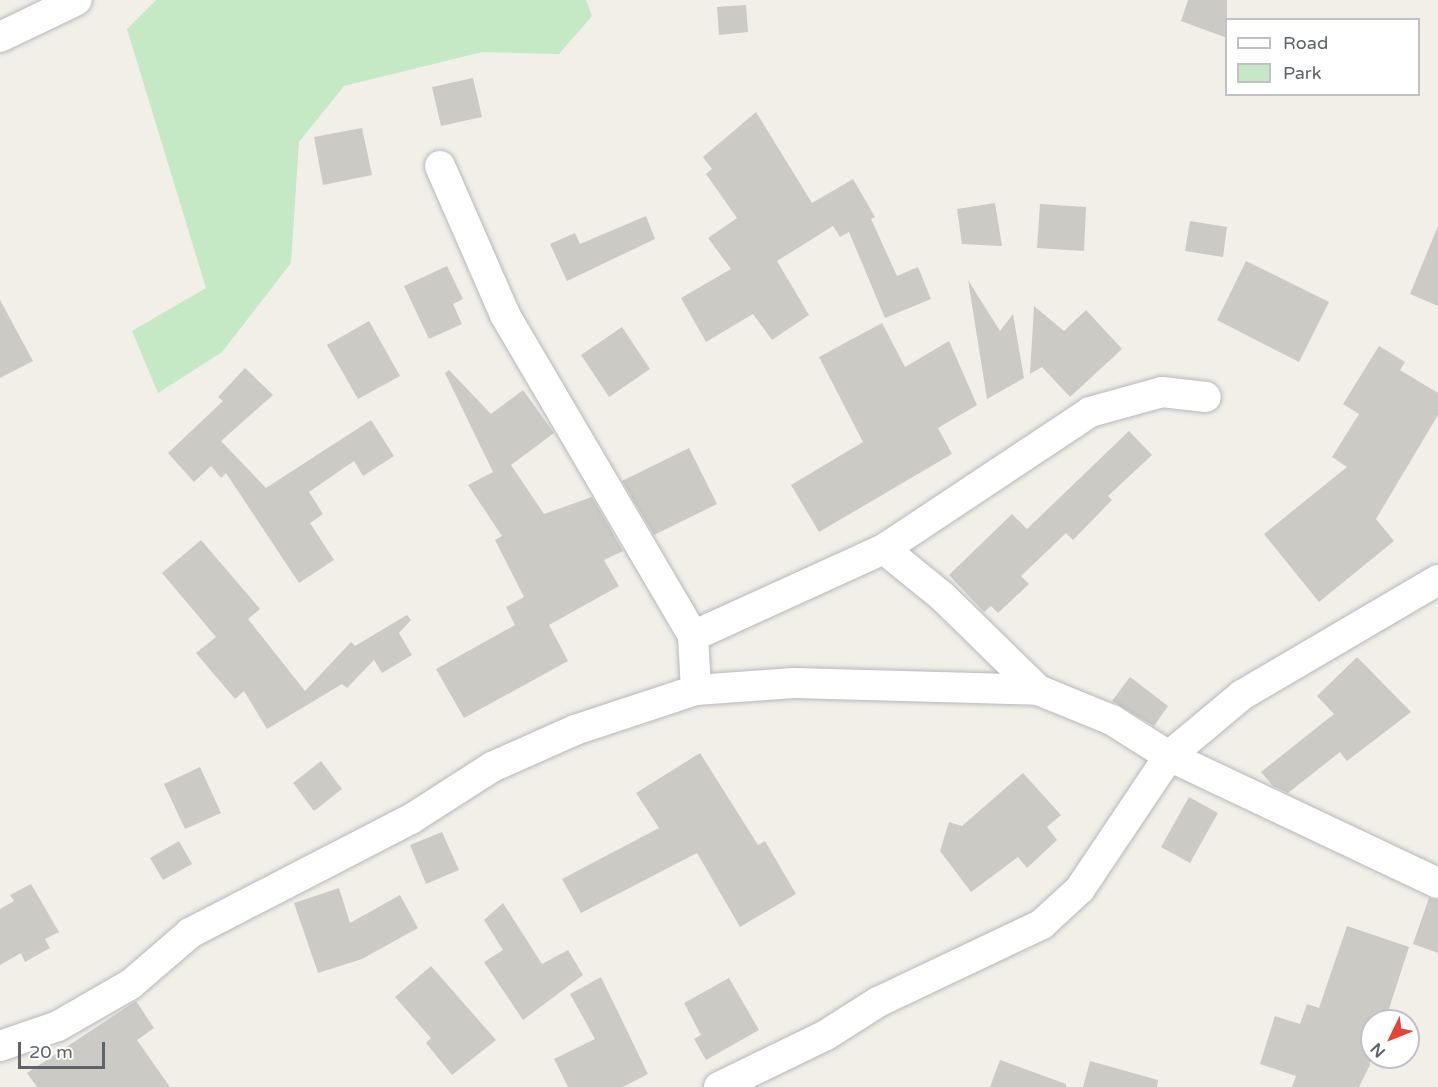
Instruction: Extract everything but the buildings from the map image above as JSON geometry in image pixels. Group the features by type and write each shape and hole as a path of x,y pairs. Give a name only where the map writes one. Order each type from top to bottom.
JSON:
{"street":[{"path":"0,37 77,0"},
{"path":"440,166 506,315 693,636 696,690"},
{"path":"693,636 884,549 1090,412 1162,392 1206,397"},
{"path":"884,549 943,597 1038,690"},
{"path":"719,1087 826,1035 878,1002 1042,924 1080,889 1169,756 1242,695 1438,580"},
{"path":"0,1046 58,1026 131,984 190,933 411,819 492,767 575,730 696,690 794,683 1038,690 1112,720 1169,756 1438,883"}],"green space":[{"path":"156,0 586,0 592,16 559,54 482,52 344,86 299,142 291,263 222,352 158,393 132,331 206,288 127,29"}]}
